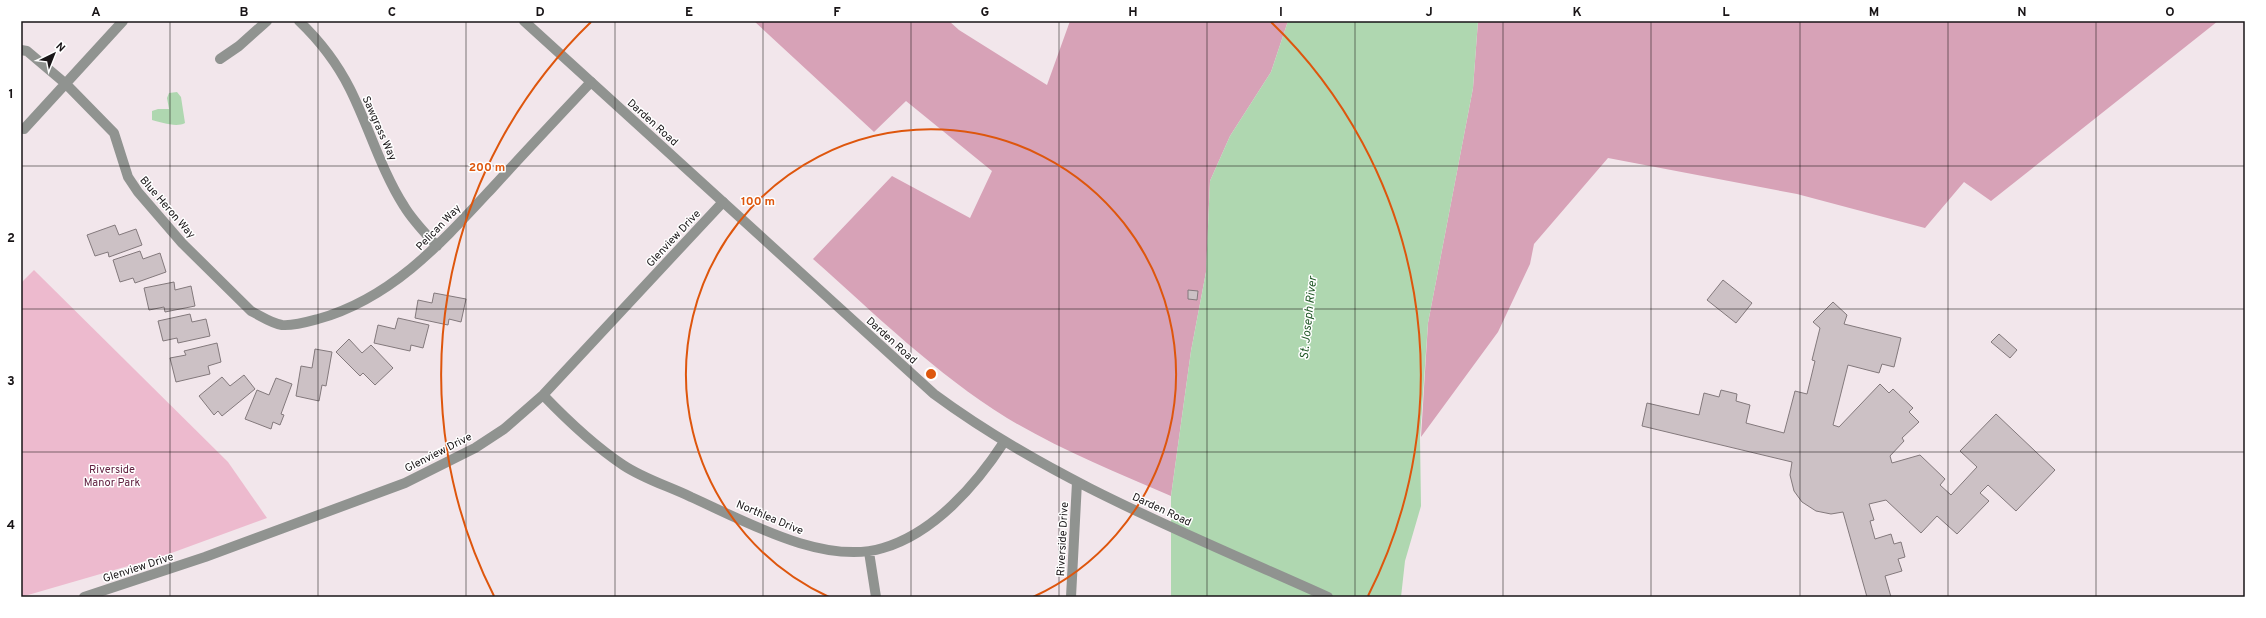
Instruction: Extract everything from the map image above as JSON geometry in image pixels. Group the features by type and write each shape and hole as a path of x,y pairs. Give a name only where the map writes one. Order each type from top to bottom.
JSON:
{"street":[{"path":"24,129 122,21"},
{"path":"220,59 239,46 267,21"},
{"name":"Sawgrass Way","path":"299,21 332,58 350,89 391,184 404,206 437,246"},
{"name":"Darden Road","path":"524,21 934,394 974,424 1077,482 1135,510 1328,597"},
{"name":"Blue Heron Way","path":"21,50 27,51 66,84 114,133 128,177 153,211 235,296 251,311 265,319"},
{"name":"Pelican Way","path":"265,319 282,325 304,323 338,314 368,299 396,282 437,246 591,82"},
{"name":"Glenview Drive","path":"84,597 206,557 405,483 474,448 504,428 543,395 723,202"},
{"name":"Northlea Drive","path":"543,395 594,444 624,466 656,483 796,543 846,552 869,552 884,548 906,539 938,517 982,472 1004,442"},
{"name":"Riverside Drive","path":"1071,597 1077,482"},
{"path":"869,552 876,597"}],"green space":[{"name":"Riverside Manor Park","path":"34,270 228,462 267,518 166,555 21,597 21,283"}],"shaded area":[{"path":"754,21 949,21 959,30 1047,85 1070,21 1288,21 1271,72 1230,136 1210,181 1206,272 1191,351 1171,496 1088,460 1047,440 1007,418 981,401 907,343 813,259 892,176 970,218 992,171 906,101 874,132"},
{"path":"1478,21 2218,21 1991,201 1964,182 1925,228 1797,194 1608,158 1534,244 1530,264 1498,332 1421,437 1428,323 1473,88"}],"water":[{"name":"St. Joseph River","path":"1288,21 1478,21 1473,88 1428,323 1420,437 1421,506 1405,561 1401,597 1171,597 1171,496 1191,351 1206,272 1210,181 1230,136 1271,72"},
{"path":"177,92 181,97 185,123 173,125 152,120 152,111 158,109 169,109 167,98 169,93"}],"building":[{"path":"115,225 119,235 136,229 142,245 109,257 108,252 95,256 87,235"},
{"path":"140,251 143,259 160,253 166,272 135,283 133,278 120,282 113,260"},
{"path":"1723,280 1752,303 1736,323 1707,300"},
{"path":"174,282 175,290 191,286 195,306 165,312 164,307 149,310 144,288"},
{"path":"1188,290 1198,291 1197,300 1188,299"},
{"path":"434,293 466,299 461,322 449,319 448,325 415,318 418,300 432,303"},
{"path":"1833,302 1847,315 1844,324 1901,338 1894,367 1882,364 1879,373 1848,365 1833,425 1839,427 1880,384 1889,393 1893,389 1913,408 1909,412 1919,422 1902,438 1904,441 1890,456 1892,463 1920,455 1945,479 1940,485 1951,495 1977,467 1960,451 1996,414 2055,470 2016,511 1988,485 1980,493 1989,501 1957,534 1937,516 1921,533 1886,500 1869,504 1874,520 1870,521 1875,539 1891,534 1894,544 1901,542 1905,557 1898,559 1902,571 1885,576 1891,597 1867,597 1843,512 1831,514 1816,511 1802,502 1794,491 1790,475 1792,462 1642,426 1647,403 1699,415 1704,393 1719,397 1721,390 1737,394 1736,401 1750,405 1746,423 1784,433 1795,391 1807,394 1815,361 1812,360 1820,328 1813,322"},
{"path":"190,314 192,322 206,319 210,336 178,343 177,338 163,341 158,321"},
{"path":"398,318 429,325 423,348 411,345 410,351 374,343 378,325 395,329"},
{"path":"1999,334 2017,350 2010,358 1991,342"},
{"path":"349,339 362,353 371,345 393,368 375,385 363,373 360,376 336,352"},
{"path":"217,343 221,362 208,366 210,374 176,382 170,358 186,355 184,351"},
{"path":"315,349 332,352 326,386 322,385 319,401 296,396 301,366 312,368"},
{"path":"244,375 255,389 222,416 218,411 214,415 199,396 222,377 230,386"},
{"path":"276,378 292,384 281,414 284,415 280,425 273,422 271,429 245,419 257,390 269,395"}]}
